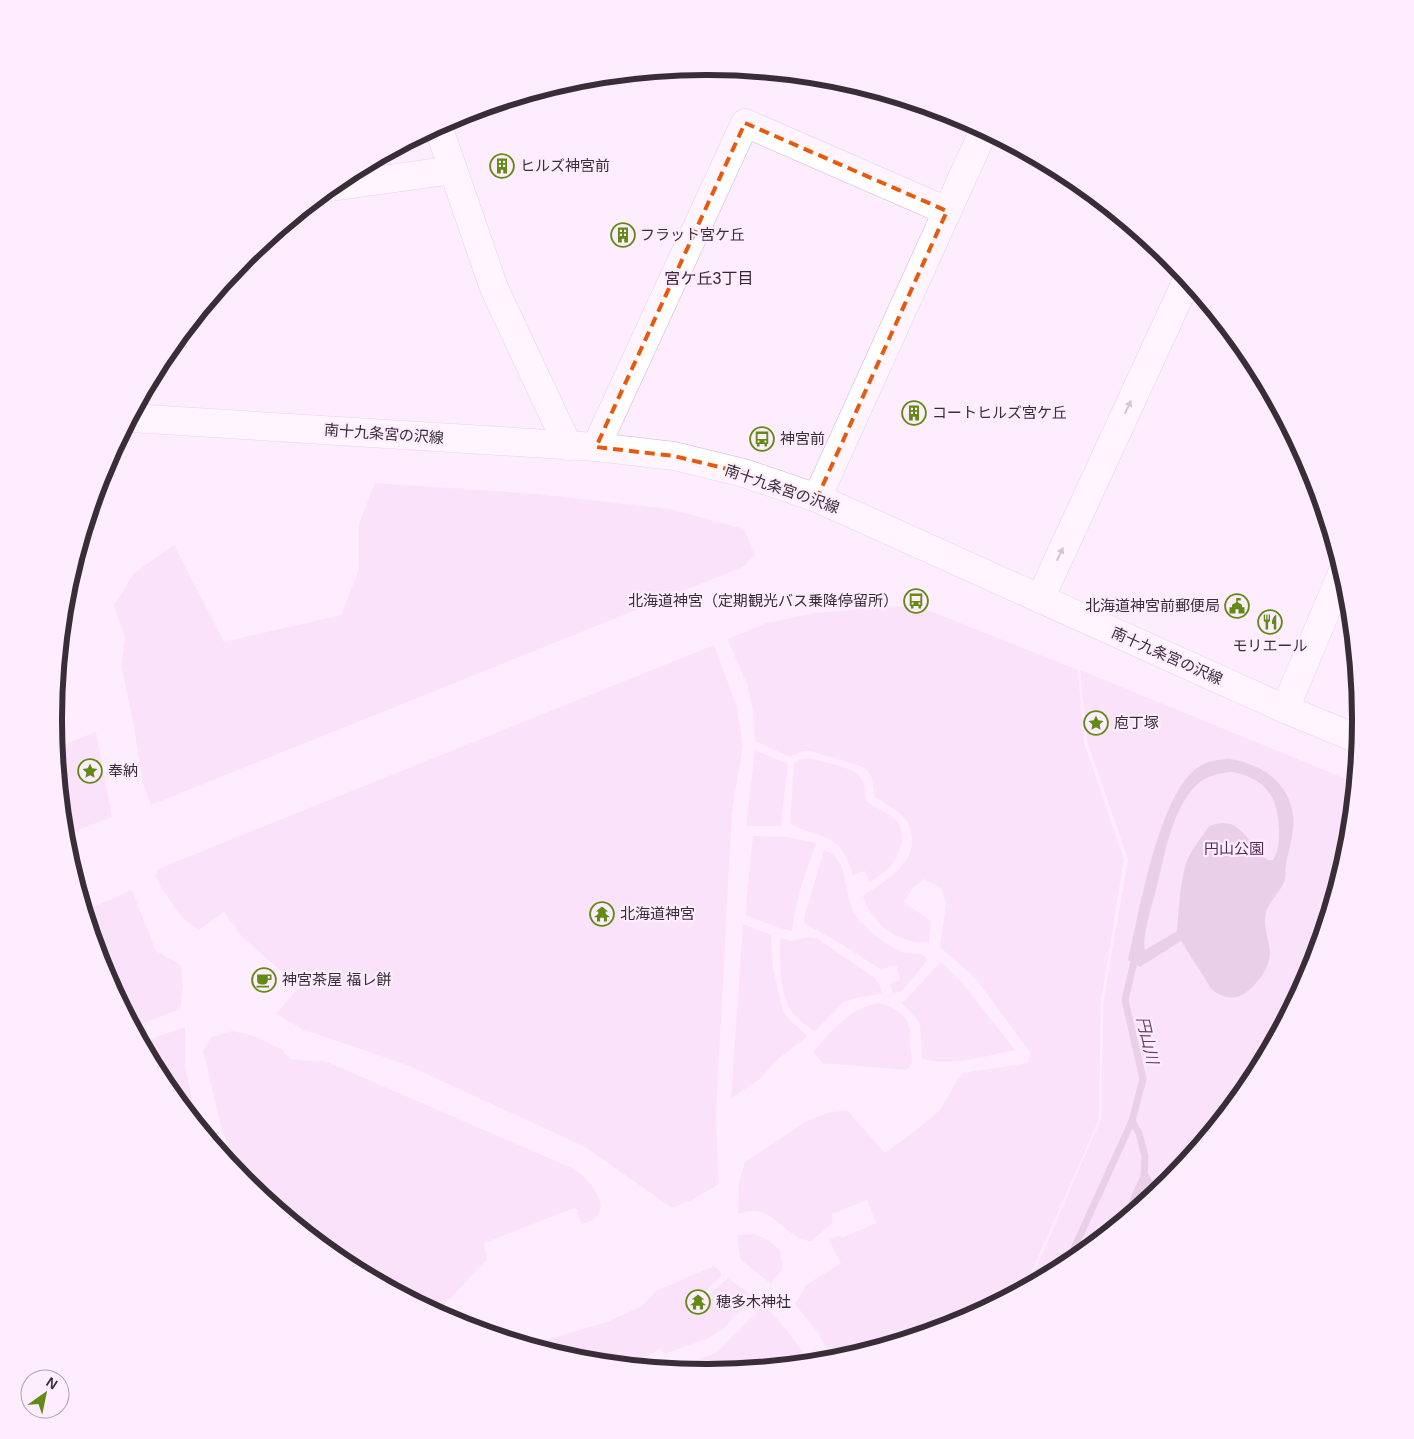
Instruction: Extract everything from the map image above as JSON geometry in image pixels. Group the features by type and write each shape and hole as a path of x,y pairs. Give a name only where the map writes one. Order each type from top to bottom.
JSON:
{"street":[{"path":"596,447 745,123 947,211"},
{"path":"440,133 494,288 568,446"},
{"path":"817,498 981,136"},
{"path":"348,185 453,170"},
{"path":"1040,599 1184,286"},
{"name":"南十九条宮の沢線","path":"137,418 596,447 674,456 718,466 817,498 1285,709 1351,736"},
{"path":"1285,709 1337,585"}],"highlighted area":[{"path":"745,123 947,211 817,498 744,473 674,456 596,447"}],"green space":[{"path":"375,483 538,494 670,509 744,529 755,555 743,567 151,805 143,783 121,665 125,638 114,605 134,573 174,545 224,642 341,615 359,569 359,523"},
{"path":"915,605 1078,670 1084,742 1124,859 1101,1002 1099,1119 1029,1278 992,1298 914,1330 829,1353 818,1333 795,1304 806,1285 841,1263 829,1240 839,1235 842,1238 876,1223 867,1200 832,1214 833,1223 811,1241 803,1239 762,1212 750,1211 738,1214 739,1181 745,1162 805,1122 827,1113 847,1110 885,1153 939,1111 962,1073 1028,1063 1030,1052 976,979 940,947 946,903 941,888 924,879 913,888 904,902 931,921 929,943 907,940 897,936 879,923 872,915 863,896 902,866 911,849 912,839 910,829 903,816 875,797 869,772 860,766 810,751 803,751 790,757 755,741 753,711 747,683 727,639 767,623 814,613"},
{"path":"714,645 737,707 743,746 732,811 716,1115 719,1184 694,1199 672,1208 585,1147 407,1065 302,1029 276,1014 299,987 242,937 224,912 199,930 182,918 160,886 156,876 158,869"},
{"name":"円山公園","path":"1080,670 1348,780 1346,804 1330,886 1317,927 1285,1005 1243,1078 1192,1144 1163,1175 1099,1231 1033,1276 1101,1119 1103,1003 1128,860 1087,741"},
{"path":"96,732 112,817 73,832 68,804 63,745"},
{"path":"755,750 788,764 781,826 746,826"},
{"path":"809,758 839,766 860,776 869,803 895,819 899,824 902,837 897,858 887,870 870,882 865,871 853,875 843,851 837,844 830,839 790,824 794,764 800,759"},
{"path":"753,836 787,837 817,843 802,886 792,931 745,915"},
{"path":"824,850 833,854 838,861 845,878 851,906 864,924 876,936 897,950 905,953 922,954 927,959 902,991 894,993 890,984 900,980 897,966 880,969 804,923"},
{"path":"132,890 156,951 181,965 183,985 180,1009 140,1025 112,966 91,908"},
{"path":"743,924 771,935 773,968 783,1011 808,1036 778,1059 759,1080 731,1098"},
{"path":"810,937 818,939 874,977 879,983 882,994 844,1002 814,1032 789,1007 783,991 780,964 780,938 791,941"},
{"path":"941,962 961,981 1015,1050 981,1058 957,1061 945,1062 922,1059 920,1026 916,1018 902,1003"},
{"path":"879,1003 899,1012 909,1024 912,1060 909,1068 905,1070 823,1063 813,1052 834,1028 850,1015 858,1010"},
{"path":"185,1027 185,1065 194,1110 171,1078 148,1040"},
{"path":"232,1031 251,1035 282,1049 290,1059 325,1061 574,1169 588,1180 598,1195 601,1207 597,1217 582,1224 577,1214 578,1210 574,1208 484,1243 487,1260 442,1307 422,1298 385,1278 315,1231 282,1204 234,1157 222,1130 203,1051 211,1037"},
{"path":"754,1234 768,1240 780,1250 783,1268 771,1284 740,1259 737,1235"},
{"path":"714,1266 721,1272 721,1276 704,1293 700,1293 690,1302 696,1309 707,1300 707,1296 728,1278 754,1297 724,1328 707,1339 664,1354 661,1349 639,1360 581,1352 535,1340 545,1340 607,1322 642,1306 656,1291"},
{"path":"763,1305 788,1332 805,1356 749,1363 690,1364 717,1352"}],"shaded area":[{"path":"1229,759 1252,765 1271,776 1286,793 1293,815 1285,879 1270,904 1265,917 1270,949 1267,967 1259,980 1248,991 1236,997 1223,996 1212,990 1181,941 1140,967 1128,960 1153,855 1173,800 1186,779 1200,766 1210,761","holes":["1233,772 1244,775 1262,785 1273,799 1279,830 1275,857 1273,860 1268,860 1243,832 1236,827 1220,823 1209,826 1191,852 1186,864 1180,892 1177,931 1145,950 1147,922 1173,826 1184,801 1200,782 1210,776"]},
{"path":"1144,1168 1154,1183 1128,1207"}],"waterway":[{"name":"円山川","path":"1074,1249 1132,1121 1143,1079 1125,1000 1134,962 1141,958"},
{"path":"1132,1121 1139,1133 1145,1156 1144,1178"}],"place":[{"name":"ヒルズ神宮前","path":"502,166"},
{"name":"フラット宮ケ丘","path":"623,235"},
{"name":"コートヒルズ宮ケ丘","path":"914,413"},
{"name":"神宮前","path":"762,439"},
{"name":"北海道神宮（定期観光バス乗降停留所）","path":"916,601"},
{"name":"北海道神宮前郵便局","path":"1237,606"},
{"name":"モリエール","path":"1270,622"},
{"name":"庖丁塚","path":"1096,723"},
{"name":"奉納","path":"90,771"},
{"name":"北海道神宮","path":"602,914"},
{"name":"神宮茶屋 福レ餅","path":"264,980"},
{"name":"穂多木神社","path":"698,1302"}],"district":[{"name":"宮ケ丘3丁目","path":"709,278"}]}
